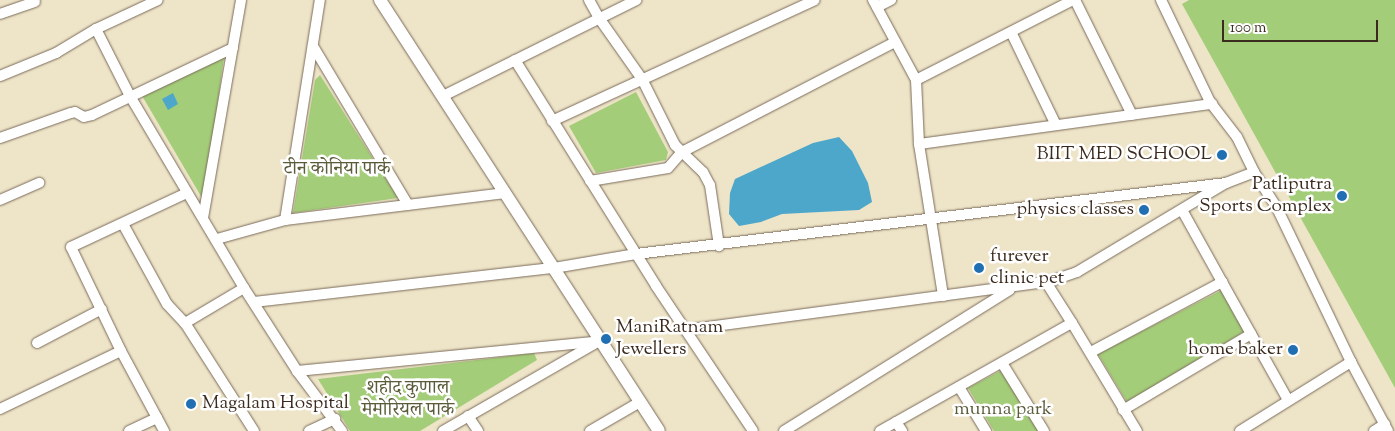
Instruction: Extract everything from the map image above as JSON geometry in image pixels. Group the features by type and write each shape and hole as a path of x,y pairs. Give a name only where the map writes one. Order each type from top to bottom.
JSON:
{"street":[{"path":"0,76 56,53 96,29 158,0"},
{"path":"203,218 241,0"},
{"path":"285,220 320,0"},
{"path":"589,0 599,18 642,79 675,145 703,172 710,185 719,246"},
{"path":"443,96 636,0"},
{"path":"552,121 814,0"},
{"path":"891,0 875,3 916,80 919,144 943,296"},
{"path":"916,80 1074,0 1132,115"},
{"path":"1161,0 1212,104 1237,137 1254,172 1278,208 1351,362 1386,428 1374,431"},
{"path":"385,1 443,96 659,431"},
{"path":"0,14 35,2"},
{"path":"96,29 130,96 187,193 217,239 244,288 297,372 335,419 342,431"},
{"path":"1010,32 1056,125"},
{"path":"590,181 668,168 682,152 895,42"},
{"path":"313,46 408,205"},
{"path":"0,138 71,113 88,117 233,48"},
{"path":"515,60 636,254 753,431"},
{"path":"919,144 1212,104"},
{"path":"685,330 1046,282 1078,272 1226,183 1254,172"},
{"path":"0,200 39,183"},
{"path":"254,302 554,268 636,254 719,246 930,218 1226,183"},
{"path":"164,431 121,351 71,247 187,193"},
{"path":"217,239 285,220 505,193"},
{"path":"1182,210 1288,400"},
{"path":"123,224 167,304 185,323 254,431"},
{"path":"1046,282 1091,352 1123,410 1137,431"},
{"path":"1091,352 1222,282"},
{"path":"784,431 1014,287"},
{"path":"185,323 244,288"},
{"path":"37,343 102,309"},
{"path":"880,431 899,426 959,387 1072,323"},
{"path":"1123,410 1251,334"},
{"path":"297,372 601,340"},
{"path":"443,431 601,340"},
{"path":"0,409 121,351"},
{"path":"1002,362 1044,431"},
{"path":"1240,431 1351,362"},
{"path":"959,387 986,431"},
{"path":"590,431 640,402"},
{"path":"468,416 478,431"},
{"path":"130,431 157,418"},
{"path":"309,431 335,419"}],"green space":[{"name":"Patliputra Sports Complex","path":"1189,0 1395,0 1395,388 1182,4"},
{"path":"224,57 205,197 202,198 141,94"},
{"name":"टीन कोनिया पार्क","path":"320,75 398,198 293,213 315,80"},
{"path":"636,92 668,152 666,160 596,173 569,126"},
{"path":"1222,290 1245,331 1127,402 1098,354"},
{"name":"शहीद कुणाल मेमोरियल पार्क","path":"534,353 537,360 420,431 350,431 318,379"},
{"name":"munna park","path":"1002,370 1039,431 994,431 968,388"}],"water":[{"path":"173,93 178,104 168,110 162,99"},
{"path":"839,137 852,151 868,183 872,202 859,210 782,214 761,222 739,226 729,214 730,193 735,179 813,143"}],"place":[{"name":"BIIT MED SCHOOL","path":"1222,155"},
{"name":"Patliputra Sports Complex","path":"1342,196"},
{"name":"physics classes","path":"1144,210"},
{"name":"furever clinic pet","path":"979,268"},
{"name":"ManiRatnam Jewellers","path":"606,339"},
{"name":"home baker","path":"1293,350"},
{"name":"Magalam Hospital","path":"191,404"}]}
